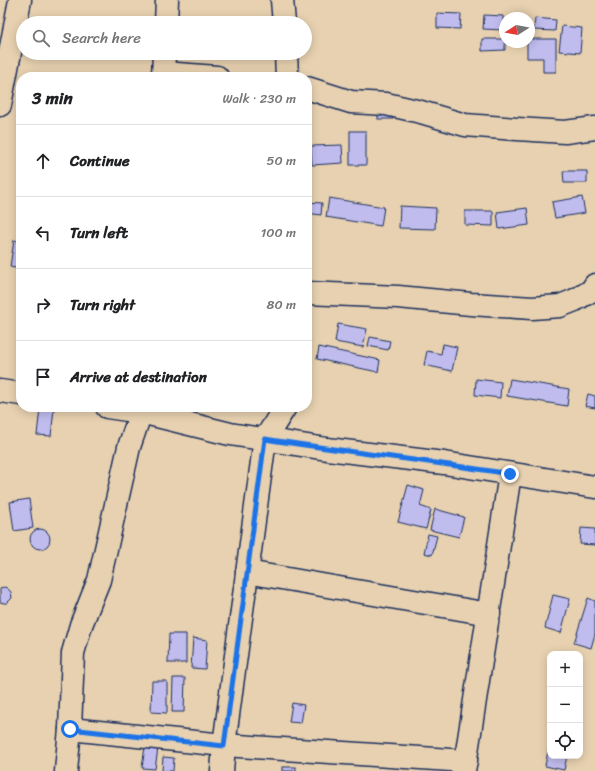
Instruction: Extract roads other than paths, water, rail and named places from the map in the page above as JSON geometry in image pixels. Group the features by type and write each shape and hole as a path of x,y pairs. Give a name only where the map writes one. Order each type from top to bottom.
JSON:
{"street":[{"path":"17,16 20,0"},
{"path":"166,16 167,0"},
{"path":"282,0 283,16"},
{"path":"0,105 16,21"},
{"path":"286,60 287,72"},
{"path":"163,68 187,72"},
{"path":"312,90 351,102 386,104 421,112 465,125 565,132 595,128"},
{"path":"312,293 398,297 532,308 560,306 576,300 591,291 595,285"},
{"path":"0,391 16,393"},
{"path":"66,771 70,729 73,654 81,625 99,580 129,447 141,412"},
{"path":"149,412 230,434 327,449 444,463 595,487"},
{"path":"222,771 224,746 265,439 282,412"},
{"path":"70,729 224,746 465,766 510,474"},
{"path":"247,572 489,614"}]}
